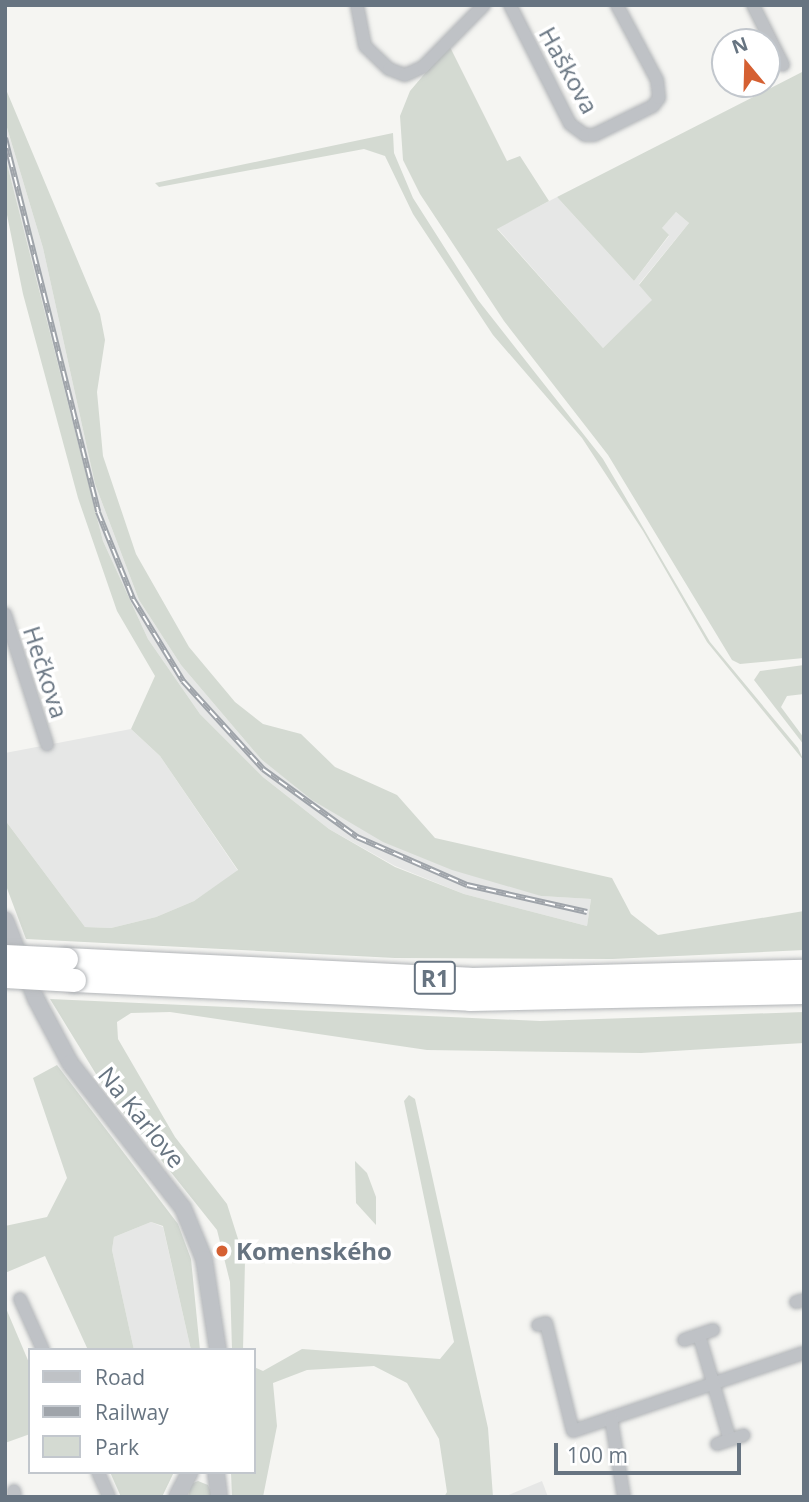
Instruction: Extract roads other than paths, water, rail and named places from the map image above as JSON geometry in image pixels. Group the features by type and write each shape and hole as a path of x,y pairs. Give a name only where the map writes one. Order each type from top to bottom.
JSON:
{"highway":[{"name":"R1","path":"5,956 70,970 470,999 804,992"},
{"name":"R1","path":"5,976 70,970 470,979 804,971"}],"street":[{"path":"357,5 365,46 389,69 405,75 423,67 484,5"},
{"name":"Haškova","path":"510,5 570,124 585,135 653,106 659,98 657,80 617,5"},
{"path":"753,5 783,65"},
{"name":"Hečkova","path":"5,614 47,744"},
{"name":"Na Karlove","path":"5,920 36,999 70,1063 183,1208 204,1259 218,1348"},
{"path":"20,1299 42,1348"},
{"path":"538,1325 546,1323 573,1431 804,1353"},
{"path":"684,1340 713,1330"},
{"path":"699,1335 730,1440"},
{"path":"611,1418 624,1497"},
{"path":"717,1444 744,1435"},
{"path":"99,1474 108,1497"},
{"path":"177,1497 189,1474"},
{"path":"213,1474 219,1497"}],"railway":[{"path":"5,138 98,512 133,599 183,681 263,769 357,837 467,885 587,912"}],"place":[{"name":"Komenského","path":"222,1251"}]}
